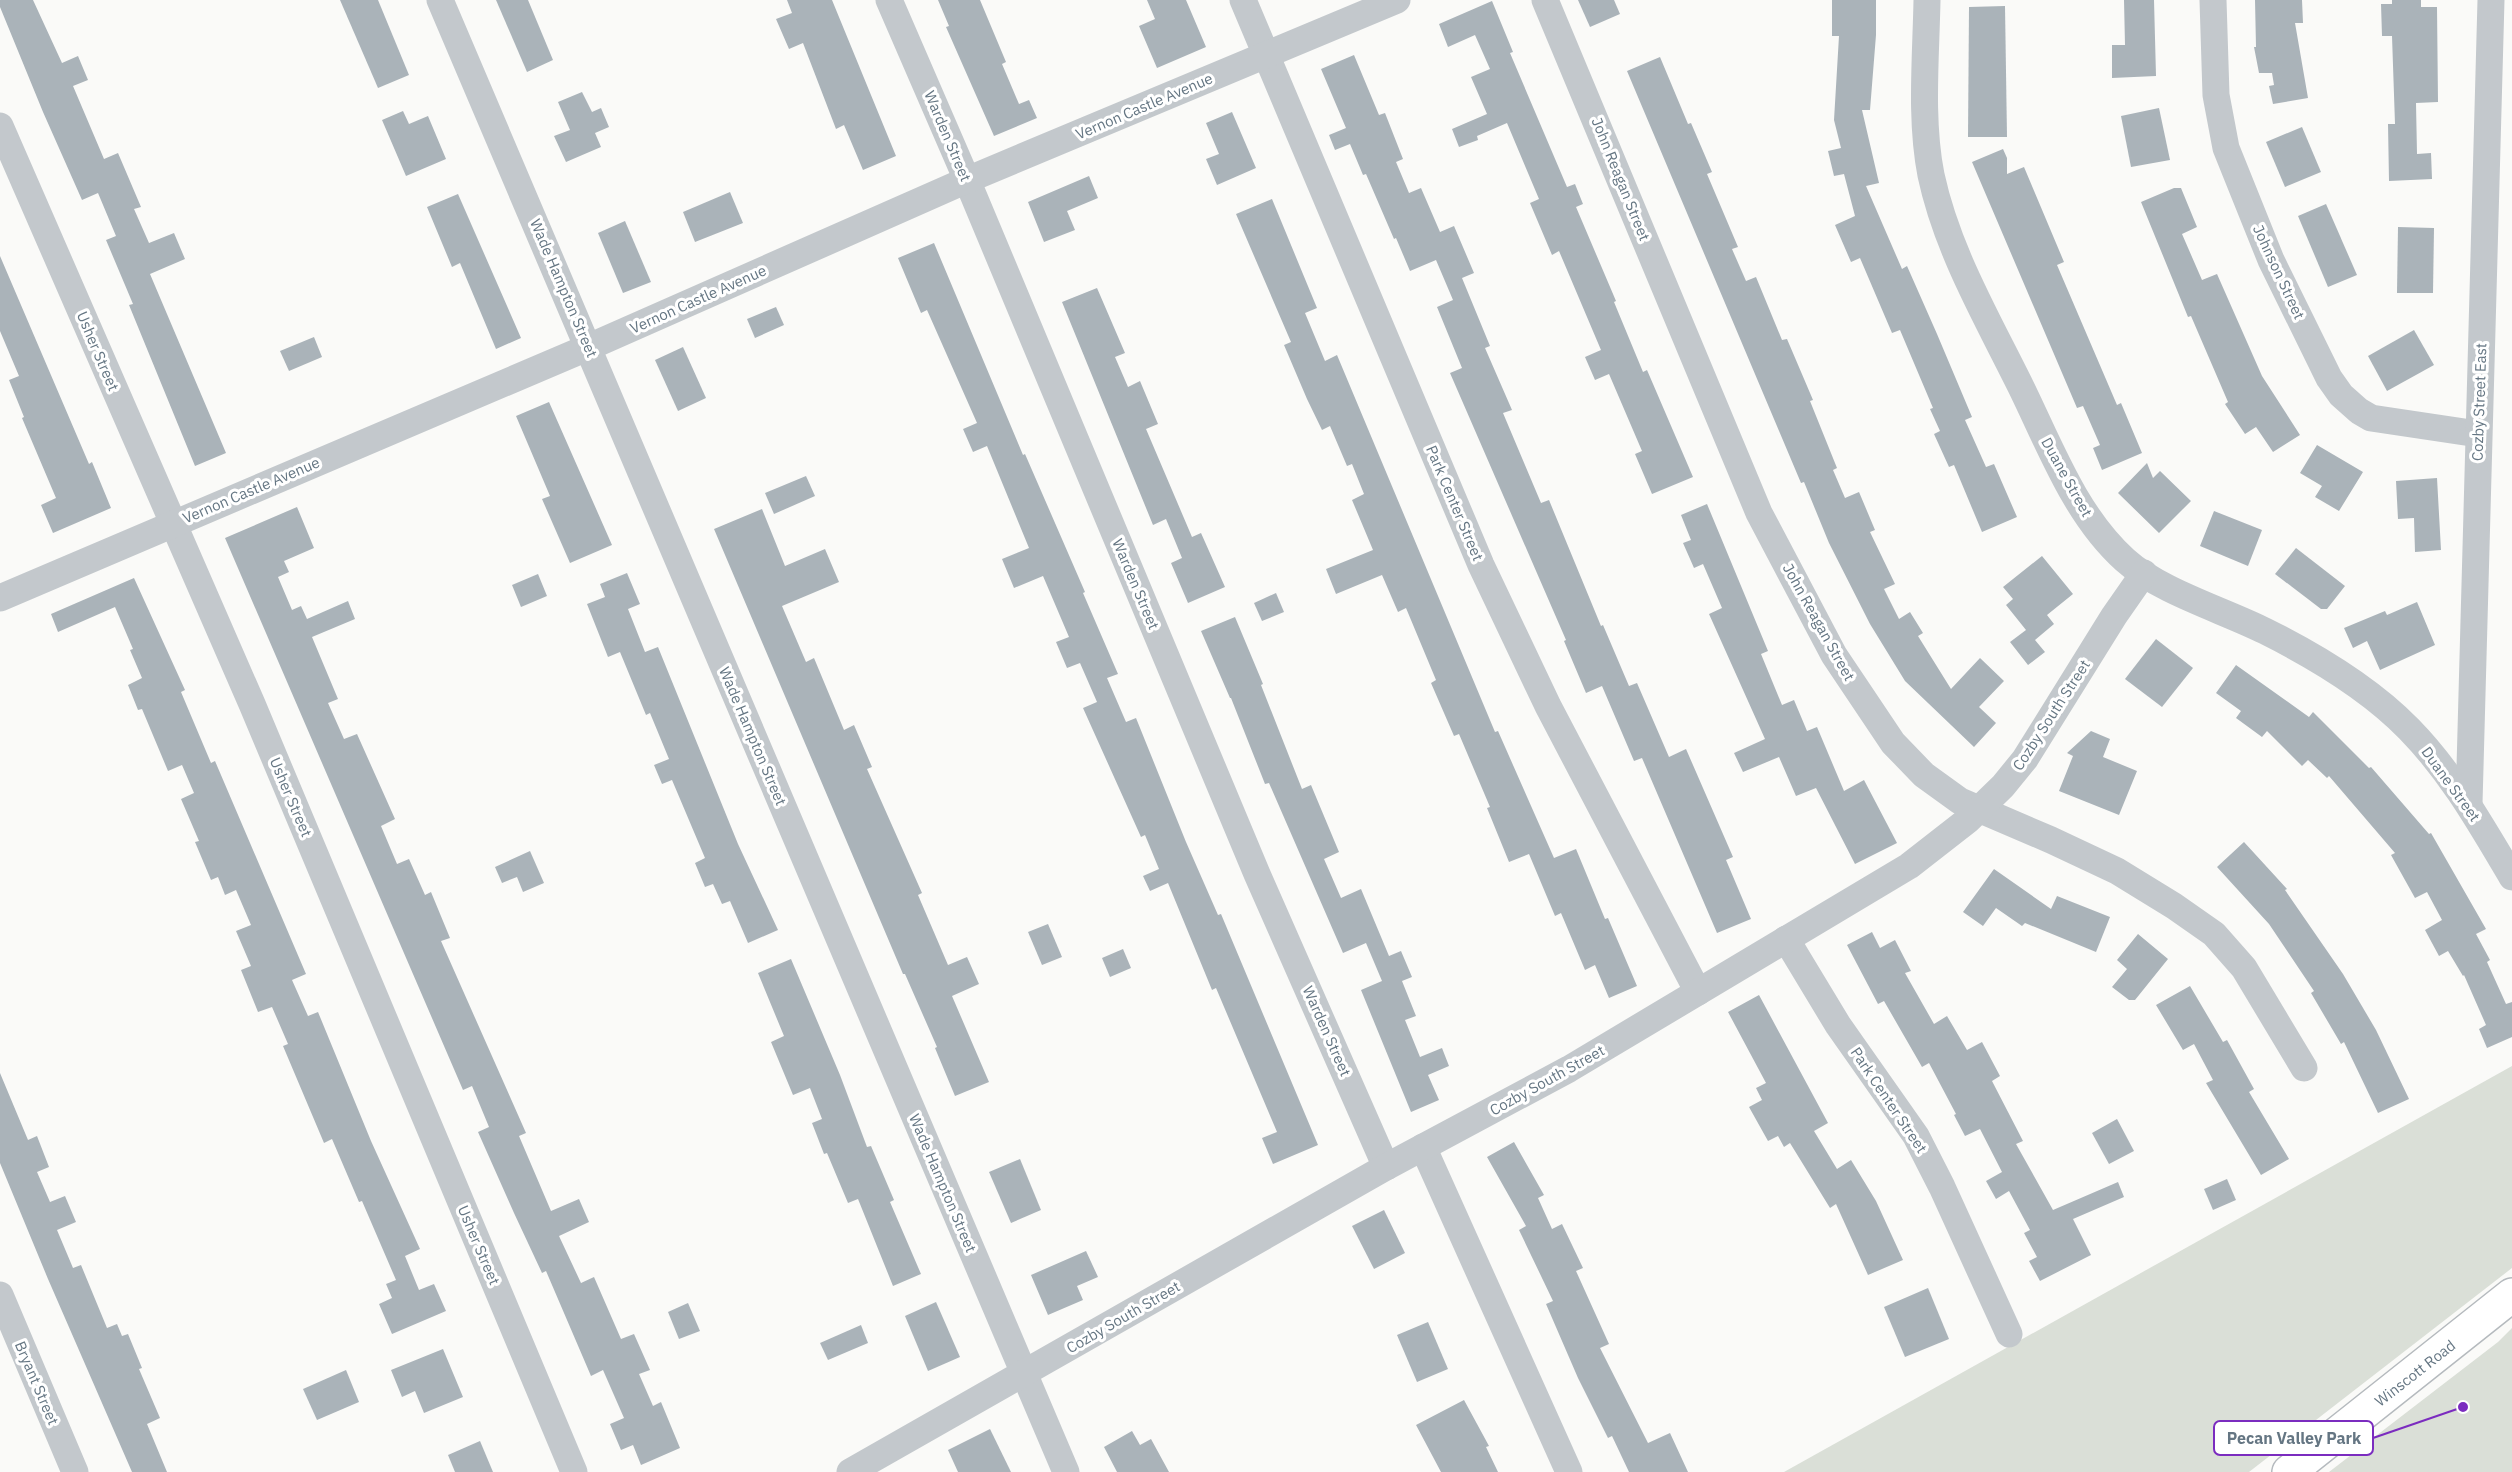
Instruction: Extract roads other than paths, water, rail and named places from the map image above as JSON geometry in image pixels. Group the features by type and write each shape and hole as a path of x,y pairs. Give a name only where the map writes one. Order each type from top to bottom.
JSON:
{"main road":[{"name":"Winscott Road","path":"2289,1472 2512,1296"}],"street":[{"name":"Wade Hampton Street","path":"440,0 1066,1472"},
{"name":"Warden Street","path":"889,0 967,180 1257,874 1386,1167"},
{"name":"Park Center Street","path":"1243,0 1481,565 1548,706 1698,992"},
{"name":"Vernon Castle Avenue","path":"0,598 589,347 967,180 1396,0"},
{"name":"John Reagan Street","path":"1545,0 1759,513 1829,645 1893,743 1924,775 1960,801 2117,871 2214,934 2244,968 2304,1068"},
{"name":"Duane Street","path":"1928,0 1925,107 1930,172 1942,218 1961,266 2073,492 2097,528 2126,561 2184,595 2243,620 2309,653 2365,691 2408,729 2443,768 2469,804 2512,877"},
{"name":"Johnson Street","path":"2213,0 2216,95 2226,148 2271,260 2329,378 2342,395 2370,418 2478,434"},
{"name":"Cozby Street East","path":"2469,804 2491,0"},
{"name":"Usher Street","path":"0,126 252,704 574,1472"},
{"name":"Cozby South Street","path":"850,1472 1386,1167 1569,1069 1909,866 1979,809 2003,786 2025,759 2114,616 2144,573"},
{"name":"Park Center Street","path":"1786,939 1838,1025 1916,1136 1942,1187 2009,1334"},
{"path":"1423,1147 1569,1472"},
{"name":"Bryant Street","path":"0,1295 75,1472"}],"place":[{"name":"Pecan Valley Park","path":"2463,1407"}]}
